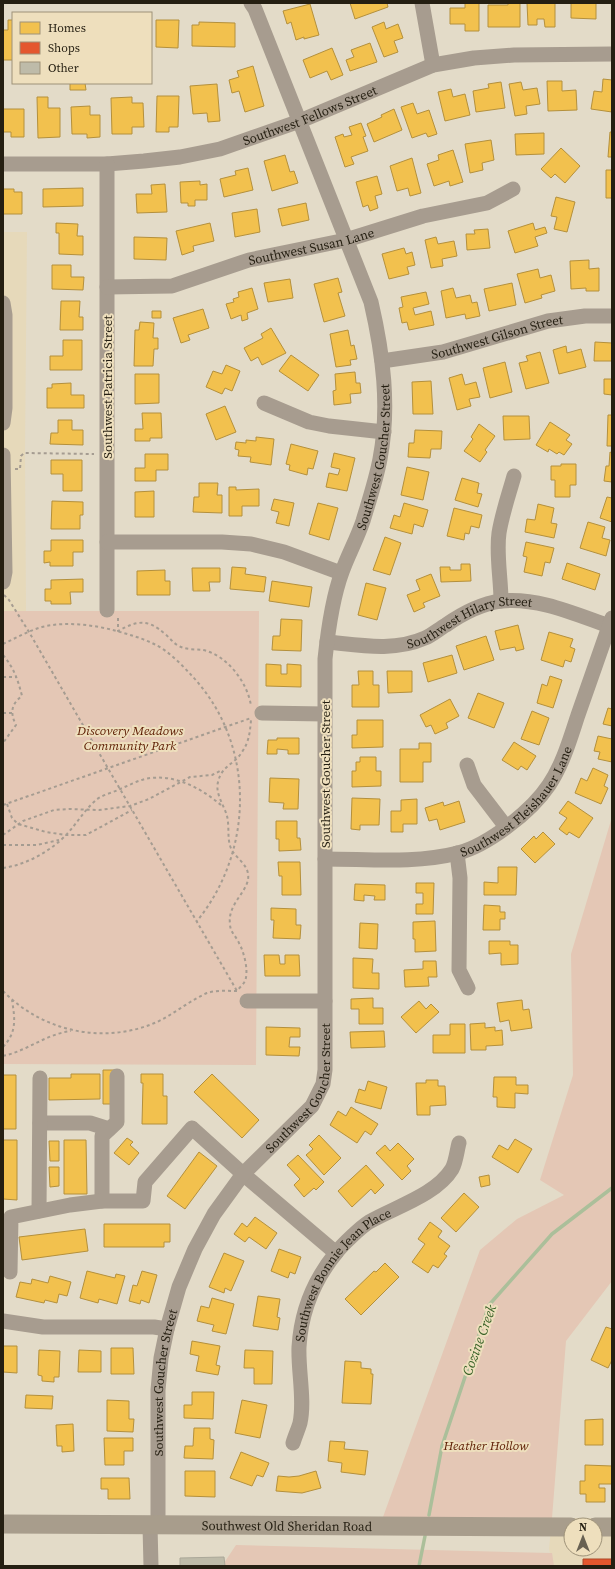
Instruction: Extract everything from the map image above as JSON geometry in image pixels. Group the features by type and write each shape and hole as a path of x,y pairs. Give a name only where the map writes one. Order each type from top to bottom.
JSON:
{"main road":[{"name":"Southwest Old Sheridan Road","path":"3,1524 563,1527"}],"street":[{"name":"Southwest Goucher Street","path":"151,1566 154,1526 158,1390 161,1358 166,1329 179,1287 195,1249 214,1214 243,1174 312,1106 323,1084 325,1070 325,714 327,642 331,611 341,573 362,524 372,492 380,459 384,432 385,393 382,361 371,302 300,121 255,9 251,3"},
{"path":"422,3 433,65"},
{"name":"Southwest Fellows Street","path":"3,164 107,164 180,157 220,149 300,121 433,65 474,58 514,55 612,54"},
{"name":"Southwest Patricia Street","path":"107,164 107,610"},
{"name":"Southwest Susan Lane","path":"107,287 172,286 249,260 346,240 423,216 487,203 513,189"},
{"path":"3,303 6,315 5,408 3,423"},
{"name":"Southwest Gilson Street","path":"382,361 443,352 548,321 585,316 612,316"},
{"path":"264,403 309,422 329,426 384,432"},
{"path":"3,582 5,572 4,462"},
{"path":"501,601 501,579 498,552 499,533 514,476"},
{"path":"107,542 222,542 251,544 284,552 341,573"},
{"name":"Southwest Hilary Street","path":"327,642 374,646 399,646 426,638 462,614 482,606 501,601 530,601 611,624"},
{"name":"Southwest Fleishauer Lane","path":"325,859 424,859 472,849 506,828 527,810 549,786 564,757 611,624"},
{"path":"254,715 325,714"},
{"path":"467,765 474,785 506,828"},
{"path":"457,853 460,878 460,970 468,988"},
{"path":"240,996 325,1001"},
{"path":"102,1201 102,1136 117,1122 117,1076"},
{"path":"39,1211 40,1078"},
{"path":"40,1123 90,1123 109,1129"},
{"path":"10,1272 11,1217 70,1205 102,1201 143,1201 145,1182 192,1128 243,1174 336,1253"},
{"name":"Southwest Bonnie Jean Place","path":"293,1443 300,1422 301,1386 299,1348 302,1320 309,1297 336,1253 368,1223 421,1196 437,1185 453,1168 459,1143"},
{"path":"3,1321 43,1327 154,1327 166,1329"}],"path":[{"path":"4,462 20,469 21,456 24,454 107,454"},
{"path":"3,594 9,600 29,632 240,996"},
{"path":"107,610 118,612 118,631"},
{"path":"3,835 18,824 54,810 85,810 130,806 149,799 190,777 212,774 222,770 243,752 250,736 254,715 240,678 225,660 208,652 180,646 153,624 144,622 133,623 118,631"},
{"path":"3,644 43,627 61,625 97,627 132,635 155,645 180,663 202,688 218,710 236,759 240,792 240,811 238,831 233,852 222,884 212,902 197,922"},
{"path":"3,655 17,677 22,696 13,705 12,713 16,725 3,743"},
{"path":"3,677 17,677"},
{"path":"3,713 12,713"},
{"path":"3,805 254,715"},
{"path":"222,770 218,782 218,789 222,806 227,816 230,845 248,874 248,883 234,903 230,913 232,933 239,943 246,971 245,981 240,996"},
{"path":"3,868 36,858 60,840 96,799 139,781 152,778 180,782 195,787 222,806"},
{"path":"7,804 9,812 18,824 46,832 66,834 86,834 132,810"},
{"path":"3,845 37,845 60,840"},
{"path":"3,991 12,1000 39,1018 73,1031"},
{"path":"3,1056 18,1052 61,1032 73,1031 96,1034 120,1033 141,1028 158,1021 207,993 217,991 240,996"},
{"path":"3,1047 10,1040 13,1031 15,1017 12,1000"}],"shaded area":[{"path":"3,232 27,232 25,451 26,611 3,611"},
{"path":"552,1518 563,1518 563,1557 603,1557 603,1518 612,1518 612,1566 553,1566 549,1549"}],"green space":[{"name":"Discovery Meadows Community Park","path":"3,611 259,611 256,1065 3,1064"},
{"name":"Heather Hollow","path":"612,817 612,1281 566,1341 552,1518 383,1517 480,1250 517,1219 564,1195 540,1180 573,1075 571,954"},
{"path":"236,1545 552,1553 554,1566 222,1566"}],"building: Homes":[{"path":"350,3 387,3 388,7 355,19"},
{"path":"465,3 479,3 479,31 465,31 465,24 450,24 450,8 465,8"},
{"path":"508,3 520,3 520,27 488,27 488,5 508,5"},
{"path":"527,3 555,3 555,27 545,27 544,19 537,19 537,25 528,25"},
{"path":"571,3 596,3 596,19 571,18"},
{"path":"310,4 319,35 304,39 304,37 296,40 291,22 287,24 283,11"},
{"path":"8,20 12,20 12,60 3,60 3,30 8,30"},
{"path":"156,20 179,20 178,48 156,47"},
{"path":"199,22 235,23 235,47 192,46 192,25 199,25"},
{"path":"384,22 386,29 398,24 403,38 394,41 398,52 384,57 372,27"},
{"path":"370,43 377,62 350,71 346,60 354,57 351,50"},
{"path":"332,48 343,75 331,80 327,71 310,78 303,60"},
{"path":"253,66 264,106 245,112 239,91 232,93 229,80 239,77 237,71"},
{"path":"603,79 612,80 612,112 591,109 594,91 602,92"},
{"path":"547,81 562,81 562,91 576,90 577,110 548,111"},
{"path":"501,82 505,108 476,112 473,91 489,88 488,84"},
{"path":"521,82 523,90 537,88 540,104 526,106 527,114 515,116 509,84"},
{"path":"70,84 85,84 86,90 70,90"},
{"path":"217,84 220,121 208,122 207,113 193,114 190,86"},
{"path":"451,89 453,97 465,94 470,115 445,121 438,92"},
{"path":"157,96 179,96 178,127 169,127 169,132 156,132"},
{"path":"37,97 48,97 48,108 60,108 60,137 38,138"},
{"path":"132,97 132,103 143,103 144,127 132,127 132,134 112,134 111,98"},
{"path":"413,103 417,114 429,110 437,134 428,137 426,133 412,138 401,107"},
{"path":"90,106 90,115 100,115 100,137 87,138 87,134 72,134 71,107"},
{"path":"3,109 24,109 24,137 11,137 11,132 3,132"},
{"path":"394,109 402,130 374,142 367,124"},
{"path":"361,123 366,136 363,137 368,151 351,157 354,164 345,167 335,137 343,134 344,137 352,135 349,127"},
{"path":"610,132 612,132 612,157 608,157"},
{"path":"544,133 544,154 516,155 515,134"},
{"path":"491,140 494,160 482,163 483,170 470,173 465,144"},
{"path":"561,148 580,166 565,183 555,174 551,178 541,169"},
{"path":"453,150 463,182 450,186 449,181 434,186 427,164 439,160 438,155"},
{"path":"285,155 290,172 294,171 298,183 272,191 264,161"},
{"path":"412,158 421,193 410,196 408,188 397,191 390,166"},
{"path":"248,168 253,190 224,197 220,179 236,175 235,171"},
{"path":"606,170 612,170 612,198 606,198"},
{"path":"377,176 382,194 375,196 378,208 370,211 368,205 363,207 356,182"},
{"path":"200,181 200,185 207,184 207,200 195,200 195,206 188,206 188,203 181,203 180,182"},
{"path":"165,184 167,212 137,213 136,194 152,194 151,185"},
{"path":"83,188 83,206 43,207 43,189"},
{"path":"3,189 14,189 14,192 22,192 22,214 3,214"},
{"path":"556,197 575,202 567,232 554,229 557,217 551,216"},
{"path":"306,203 309,220 282,226 278,209"},
{"path":"257,209 260,232 235,237 232,213"},
{"path":"56,223 78,224 77,236 83,236 83,255 59,254 59,233 56,233"},
{"path":"210,223 214,241 193,246 194,251 182,255 176,231"},
{"path":"533,223 535,230 545,227 547,233 535,237 538,246 515,253 508,231"},
{"path":"488,229 490,248 467,250 466,234 475,234 474,230"},
{"path":"134,237 167,238 166,260 134,259"},
{"path":"436,237 438,244 454,241 457,256 442,259 443,266 431,268 425,240"},
{"path":"404,248 406,254 412,252 415,265 407,267 409,274 389,279 382,254"},
{"path":"589,260 589,269 599,268 599,291 586,291 586,288 571,289 570,261"},
{"path":"52,265 71,265 71,277 84,277 83,290 52,289"},
{"path":"538,269 540,278 551,275 555,291 541,295 542,298 525,303 517,274"},
{"path":"338,278 342,292 338,293 345,316 324,322 314,284"},
{"path":"290,279 293,298 268,302 264,283"},
{"path":"512,283 516,305 489,311 484,289"},
{"path":"252,288 258,309 247,313 248,319 242,321 241,315 231,319 226,304 234,302 233,299 239,297 238,292"},
{"path":"453,288 456,298 470,295 472,303 477,302 480,316 466,319 465,314 446,318 441,291"},
{"path":"426,292 429,304 413,308 415,315 431,311 434,325 409,330 407,322 402,323 399,308 403,307 401,297"},
{"path":"61,301 80,301 79,317 83,317 83,330 60,330"},
{"path":"203,309 209,328 188,335 190,340 181,343 173,318"},
{"path":"152,311 161,311 161,318 152,318"},
{"path":"140,322 154,323 153,338 158,338 158,349 154,349 153,366 134,366 135,330 139,330"},
{"path":"271,328 286,353 262,365 258,357 251,361 244,348 263,338 261,334"},
{"path":"348,330 351,346 354,345 357,359 350,360 351,365 336,367 330,334"},
{"path":"63,340 82,340 82,370 50,370 50,356 63,356"},
{"path":"595,342 612,343 612,361 594,361"},
{"path":"566,346 567,353 581,349 586,367 559,374 553,350"},
{"path":"540,352 549,383 526,389 519,363 528,361 526,356"},
{"path":"291,355 319,375 308,391 279,371"},
{"path":"505,362 512,392 490,398 483,368"},
{"path":"226,365 240,371 232,391 225,388 222,394 206,387 213,371 222,374"},
{"path":"355,372 356,383 360,383 361,393 350,394 351,403 334,405 333,391 336,390 335,374"},
{"path":"135,374 159,374 159,403 135,404"},
{"path":"462,374 465,385 476,382 480,397 469,399 471,406 457,410 449,378"},
{"path":"604,379 612,379 612,395 604,394"},
{"path":"431,381 433,414 413,414 412,382"},
{"path":"71,383 71,395 84,395 84,408 47,408 47,388 52,388 52,384"},
{"path":"225,406 236,432 216,440 206,414"},
{"path":"142,413 161,413 162,438 150,438 150,441 135,441 135,429 143,429"},
{"path":"608,415 612,415 612,446 607,446"},
{"path":"503,416 529,416 530,439 504,440"},
{"path":"58,420 72,420 72,430 83,430 83,445 50,444 51,433 58,433"},
{"path":"550,422 570,435 566,440 572,444 564,455 559,452 557,454 549,449 548,452 536,445"},
{"path":"479,424 495,436 485,450 487,452 480,462 464,451 473,439 471,437"},
{"path":"415,430 442,431 441,449 431,449 430,458 408,457 409,443 414,443"},
{"path":"256,437 274,439 271,465 250,462 251,457 238,456 239,450 235,449 236,442 246,443 246,440 256,441"},
{"path":"291,444 318,451 313,469 308,468 307,475 289,470 290,465 286,464"},
{"path":"610,452 612,453 612,482 604,481 606,466 609,466"},
{"path":"334,453 355,458 347,491 326,487 329,473 338,475 340,469 331,467"},
{"path":"145,454 168,454 168,470 156,470 156,481 135,481 135,468 145,468"},
{"path":"51,460 82,460 82,491 63,491 63,474 51,474"},
{"path":"561,464 576,464 576,485 570,485 570,497 555,497 555,480 551,480 551,466 561,466"},
{"path":"407,467 429,472 423,500 401,495"},
{"path":"462,478 479,483 477,493 482,494 478,507 455,500"},
{"path":"199,483 218,483 217,495 222,495 222,513 193,512 194,497 199,497"},
{"path":"229,487 236,487 236,490 259,489 259,506 242,506 242,516 229,516"},
{"path":"154,491 154,517 135,517 135,492"},
{"path":"607,497 612,498 612,522 600,518"},
{"path":"274,499 294,503 289,526 276,523 279,512 271,510"},
{"path":"52,501 83,502 83,515 80,515 80,529 51,529"},
{"path":"318,503 338,508 329,540 309,534"},
{"path":"404,503 428,510 423,527 414,524 412,534 390,528 394,515 400,517"},
{"path":"538,504 554,508 551,523 557,524 554,538 525,532 527,519 535,520"},
{"path":"454,508 482,515 479,528 471,526 469,534 465,533 464,540 447,536"},
{"path":"588,522 605,527 602,538 610,540 606,556 580,548"},
{"path":"385,537 401,543 390,575 373,570"},
{"path":"51,540 83,540 83,552 73,552 73,566 50,566 50,562 44,563 44,551 51,551"},
{"path":"526,542 554,548 550,563 545,562 542,576 524,572 527,557 523,556"},
{"path":"567,563 600,574 595,590 562,579"},
{"path":"461,564 470,564 471,581 441,582 440,567 450,567 450,570 461,570"},
{"path":"232,567 246,568 245,574 266,577 264,592 230,589"},
{"path":"192,568 220,568 220,582 209,582 210,591 193,591"},
{"path":"165,570 165,581 170,581 170,595 137,595 137,571"},
{"path":"431,574 440,596 423,603 425,607 414,612 407,595 420,590 416,580"},
{"path":"83,579 83,592 70,592 71,604 51,604 51,601 45,601 45,589 51,589 51,580"},
{"path":"272,581 312,587 309,607 269,601"},
{"path":"366,583 386,588 377,620 358,615"},
{"path":"281,619 302,620 301,651 272,650 273,636 280,636"},
{"path":"518,625 524,649 516,651 515,647 500,650 495,631"},
{"path":"549,632 573,639 570,647 575,649 571,662 565,660 563,667 541,660"},
{"path":"486,636 494,660 464,670 456,646"},
{"path":"452,655 457,673 428,682 423,663"},
{"path":"266,664 281,665 281,674 287,674 287,664 301,665 301,687 266,686"},
{"path":"358,671 373,671 373,685 379,685 379,707 352,707 352,685 359,685"},
{"path":"387,671 412,671 412,692 388,693"},
{"path":"550,676 562,680 553,708 537,703 542,684 547,686"},
{"path":"478,693 504,703 494,728 468,718"},
{"path":"450,699 459,716 446,723 448,728 435,734 431,725 426,727 420,715"},
{"path":"608,708 612,709 612,726 603,724"},
{"path":"532,711 549,718 539,745 521,739"},
{"path":"357,720 383,720 383,747 352,748 352,735 357,735"},
{"path":"598,736 612,739 612,762 598,759 600,752 594,751"},
{"path":"277,738 299,738 299,754 288,754 288,750 277,749 277,754 267,754 268,740 277,740"},
{"path":"514,742 536,756 527,770 521,766 518,770 502,760"},
{"path":"419,743 431,743 431,762 423,762 423,782 400,782 400,749 419,749"},
{"path":"360,757 376,757 376,771 381,771 381,786 352,787 352,771 356,771 356,762 360,762"},
{"path":"593,768 608,775 604,786 608,788 601,804 575,793 581,778 587,781"},
{"path":"270,778 299,779 298,809 283,809 284,803 269,802"},
{"path":"352,798 380,799 379,825 360,825 360,830 351,829"},
{"path":"417,799 417,824 403,824 403,832 391,832 391,811 401,811 401,800"},
{"path":"459,801 465,822 440,830 437,819 429,821 425,808 443,802 444,806"},
{"path":"568,801 593,818 579,838 569,832 567,835 559,829 567,818 559,813"},
{"path":"276,821 297,821 297,838 300,838 301,850 279,851 279,839 276,839"},
{"path":"543,832 555,844 535,863 521,849 534,836 536,839"},
{"path":"278,862 300,862 301,895 282,895 282,876 279,876"},
{"path":"498,867 517,867 516,895 484,895 484,882 498,883"},
{"path":"416,883 434,883 433,914 416,914 416,904 423,904 423,893 416,893"},
{"path":"355,884 385,885 385,900 374,900 375,896 364,895 364,901 354,900"},
{"path":"484,905 500,906 500,912 505,912 505,919 500,919 500,930 483,930"},
{"path":"271,908 296,909 296,925 301,925 300,939 273,938 274,920 271,920"},
{"path":"435,921 436,951 415,952 413,922"},
{"path":"360,923 378,924 377,949 359,948"},
{"path":"489,941 510,941 510,945 518,945 518,964 501,965 501,953 489,954"},
{"path":"264,955 279,955 280,964 285,964 285,955 299,955 300,976 265,976"},
{"path":"353,958 373,959 372,973 379,973 379,989 353,988"},
{"path":"423,961 436,961 437,977 428,977 429,986 405,987 404,970 423,969"},
{"path":"373,998 373,1008 383,1008 383,1024 359,1024 359,1009 351,1009 351,999"},
{"path":"522,1000 523,1010 529,1009 532,1028 511,1031 509,1020 500,1022 497,1003"},
{"path":"419,1001 426,1009 431,1004 439,1012 416,1033 401,1017"},
{"path":"485,1023 485,1028 495,1027 495,1031 502,1030 503,1045 486,1046 486,1050 471,1050 470,1024"},
{"path":"450,1024 465,1024 465,1053 433,1053 433,1035 450,1035"},
{"path":"266,1027 300,1028 300,1037 290,1037 289,1047 300,1047 299,1056 266,1055"},
{"path":"384,1031 385,1047 351,1048 350,1032"},
{"path":"103,1070 114,1070 114,1104 103,1104"},
{"path":"71,1074 100,1074 100,1099 49,1100 49,1078 71,1078"},
{"path":"141,1074 163,1074 163,1096 167,1096 167,1124 142,1124 143,1083 141,1083"},
{"path":"212,1074 259,1120 242,1138 194,1092"},
{"path":"3,1075 16,1075 16,1129 3,1129"},
{"path":"494,1077 516,1077 516,1085 528,1085 528,1094 515,1093 515,1108 497,1107 497,1097 493,1097"},
{"path":"426,1080 438,1080 438,1086 445,1086 446,1105 430,1106 430,1115 417,1115 416,1083 426,1083"},
{"path":"368,1081 387,1087 381,1109 355,1102 359,1089 365,1091"},
{"path":"351,1107 378,1124 371,1135 365,1131 357,1143 330,1125 338,1111 346,1116"},
{"path":"319,1135 341,1158 324,1175 306,1155 313,1149 309,1145"},
{"path":"127,1138 133,1142 130,1145 139,1153 129,1165 114,1153"},
{"path":"515,1139 532,1149 518,1173 492,1157 499,1145 508,1150"},
{"path":"3,1140 17,1140 17,1200 3,1199"},
{"path":"64,1140 86,1140 87,1194 64,1194"},
{"path":"49,1141 59,1141 59,1161 50,1161"},
{"path":"398,1143 414,1159 407,1166 411,1171 402,1180 376,1153 385,1145 390,1151"},
{"path":"199,1152 217,1166 185,1209 167,1196"},
{"path":"298,1155 324,1182 316,1190 314,1188 304,1197 294,1185 300,1179 287,1165"},
{"path":"366,1165 384,1185 375,1194 371,1189 352,1207 338,1191"},
{"path":"49,1167 59,1167 59,1186 50,1187"},
{"path":"489,1175 490,1185 481,1187 479,1177"},
{"path":"464,1193 479,1207 456,1232 441,1218"},
{"path":"255,1217 277,1233 266,1249 249,1237 245,1242 234,1234 242,1223 247,1227"},
{"path":"430,1222 442,1231 438,1237 450,1246 444,1254 447,1256 438,1268 433,1265 428,1273 412,1262 425,1244 418,1239"},
{"path":"104,1224 170,1224 170,1242 164,1242 164,1247 104,1247"},
{"path":"85,1229 88,1251 22,1260 19,1237"},
{"path":"279,1249 301,1257 295,1274 290,1272 288,1278 271,1271"},
{"path":"224,1253 244,1261 231,1291 225,1288 224,1293 209,1287"},
{"path":"385,1263 399,1277 361,1315 345,1299 374,1271 376,1272"},
{"path":"87,1271 115,1278 116,1274 125,1276 117,1304 99,1299 98,1303 80,1298"},
{"path":"142,1271 157,1275 149,1303 141,1300 140,1304 129,1301 133,1285 137,1286"},
{"path":"50,1276 71,1282 67,1296 59,1294 57,1303 45,1300 44,1303 16,1297 20,1282 31,1284 32,1279 48,1283"},
{"path":"258,1296 280,1299 277,1317 280,1318 278,1330 253,1326"},
{"path":"212,1298 234,1304 226,1334 212,1331 214,1325 197,1321 201,1306 209,1308"},
{"path":"606,1327 612,1329 612,1360 608,1368 591,1360"},
{"path":"192,1341 220,1346 216,1365 220,1366 218,1375 196,1371 199,1356 190,1354"},
{"path":"3,1346 17,1346 17,1373 3,1372"},
{"path":"111,1348 133,1348 134,1374 111,1374"},
{"path":"39,1350 60,1351 59,1377 54,1377 54,1382 42,1381 42,1376 38,1375"},
{"path":"79,1350 101,1351 101,1372 78,1372"},
{"path":"245,1350 273,1351 272,1384 254,1384 254,1368 244,1368"},
{"path":"345,1361 361,1362 361,1368 371,1369 371,1374 373,1374 371,1404 342,1403"},
{"path":"192,1392 214,1392 213,1419 184,1418 184,1405 192,1405"},
{"path":"26,1395 53,1396 52,1409 25,1408"},
{"path":"107,1400 129,1401 129,1419 134,1419 133,1432 107,1431"},
{"path":"242,1400 267,1405 260,1438 235,1433"},
{"path":"603,1419 603,1445 585,1445 585,1420"},
{"path":"73,1424 74,1451 62,1452 62,1446 57,1446 56,1425"},
{"path":"194,1428 210,1428 210,1439 214,1440 213,1459 184,1458 185,1446 193,1446"},
{"path":"104,1438 133,1438 133,1451 124,1451 124,1465 105,1465"},
{"path":"330,1441 345,1442 344,1449 368,1451 365,1475 341,1472 342,1463 328,1461"},
{"path":"241,1452 269,1463 263,1477 257,1475 252,1486 230,1478"},
{"path":"585,1465 612,1466 612,1484 599,1484 599,1488 605,1488 605,1502 586,1502 586,1494 580,1494 580,1481 585,1481"},
{"path":"185,1471 215,1471 215,1497 185,1496"},
{"path":"316,1471 321,1488 302,1493 276,1491 278,1476 299,1476"},
{"path":"101,1478 129,1478 130,1499 108,1499 108,1489 101,1489"}],"building: Shops":[{"path":"583,1559 612,1559 612,1566 583,1566"}],"building: Other":[{"path":"224,1557 225,1566 180,1566 180,1558"}],"waterway":[{"name":"Cozine Creek","path":"429,1515 442,1446 489,1305 552,1234 612,1188"},
{"name":"Cozine Creek","path":"419,1566 425,1536"}]}
